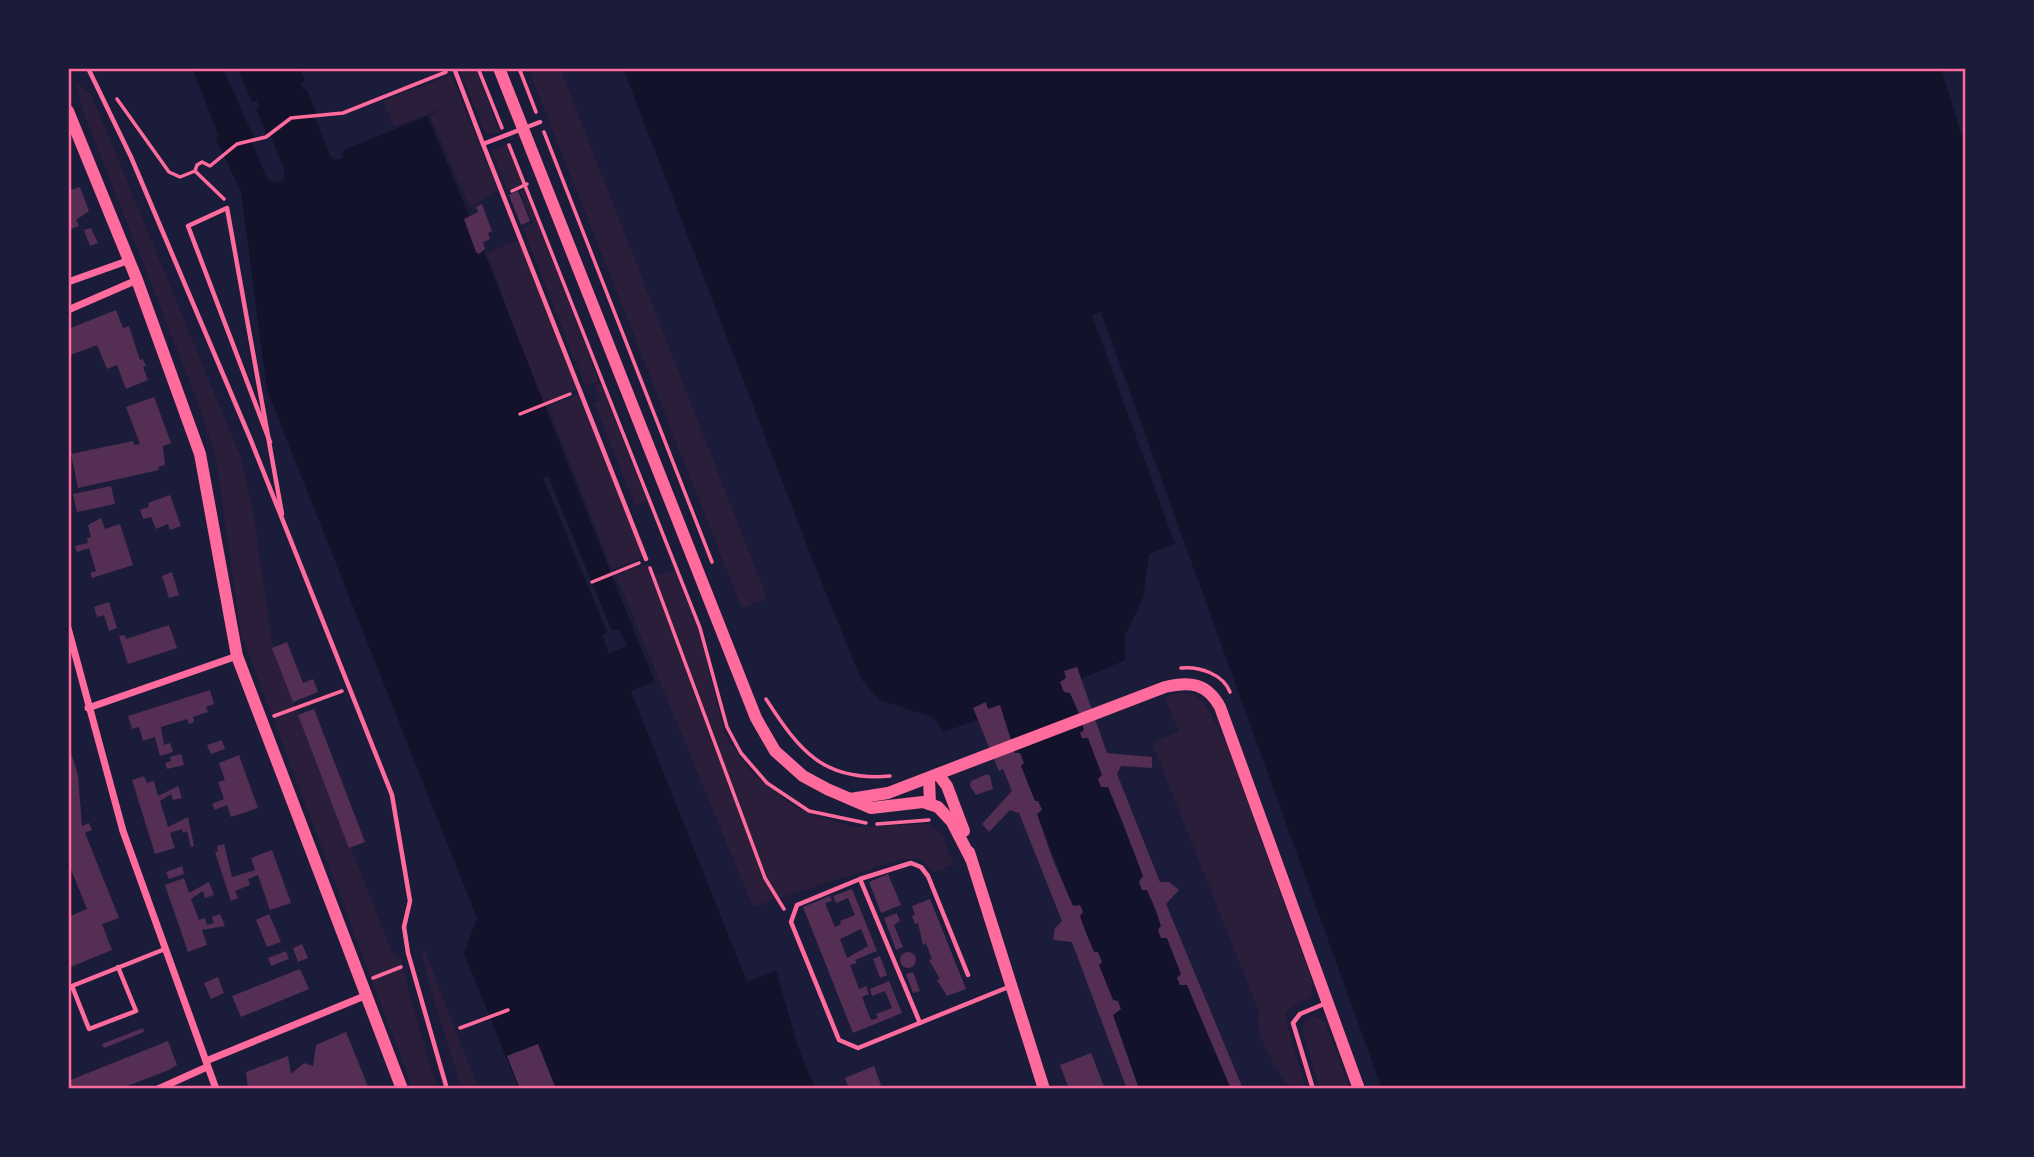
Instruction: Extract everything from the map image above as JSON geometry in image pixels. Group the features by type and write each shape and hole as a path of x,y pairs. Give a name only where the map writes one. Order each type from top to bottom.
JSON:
{"street":[{"path":"499,68 756,718 775,751 803,776 871,808 930,804 938,807 952,822 971,859"},
{"path":"68,111 137,280 200,454 237,656 401,1089"},
{"path":"68,282 127,261"},
{"path":"68,310 137,280"},
{"path":"68,628 123,831 216,1089"},
{"path":"88,708 237,656"},
{"path":"848,799 888,793 1106,708 1182,683 1205,688 1214,695 1359,1089"},
{"path":"930,804 934,776"},
{"path":"934,776 947,786 963,828 1044,1089"},
{"path":"158,1089 207,1064 367,995"}],"lane":[{"path":"88,68 131,157 393,795 410,901 404,927 408,953 447,1089"},
{"path":"454,69 646,559"},
{"path":"483,144 540,122"},
{"path":"270,442 188,226 227,208 270,442 284,525"},
{"path":"968,975 928,876 920,867 911,863 860,878 797,905 792,923 839,1040 858,1048 1012,986"},
{"path":"860,878 920,1024"},
{"path":"118,967 135,1011 89,1029 72,986 118,967 165,949"},
{"path":"1313,1089 1293,1023 1300,1014 1329,1002"}],"path":[{"path":"478,68 504,136 527,184 700,628 727,727 741,753 767,783 809,811 860,823 933,820"},
{"path":"519,68 715,570"},
{"path":"116,98 169,172 180,177 195,171 197,165 202,162 210,166 237,144 266,137 291,118 343,113 454,69"},
{"path":"195,171 222,195 227,208"},
{"path":"503,194 527,184"},
{"path":"520,414 570,394"},
{"path":"592,582 646,559 765,877 792,923"},
{"path":"1213,674 1218,667"},
{"path":"262,721 348,689"},
{"path":"765,698 795,743 837,772 858,777 903,774"},
{"path":"377,977 398,968"},
{"path":"460,1028 508,1010"}],"shaded area":[{"path":"192,68 223,68 255,140 252,142 267,179 277,183 284,180 285,172 270,134 267,135 256,109 259,107 257,101 252,102 238,68 300,68 305,81 301,83 303,89 306,89 317,114 314,115 330,156 335,160 342,158 344,150 427,116 655,682 631,691 747,982 776,970 798,1047 815,1089 519,1089 464,953 477,918 267,390 241,192 216,138 219,136"},
{"path":"459,68 476,68 500,133 485,133"},
{"path":"528,68 560,68 767,598 742,608"},
{"path":"623,68 1941,68 1966,150 1966,1089 1382,1089 1101,312 1092,315 1175,544 1149,554 1143,597 1125,636 1125,660 1079,680 1076,674 1060,682 1064,691 1070,693 1084,730 1080,733 1082,738 1088,738 1102,775 1098,779 1101,787 1108,787 1143,876 1139,882 1142,890 1147,890 1161,926 1158,931 1161,938 1167,938 1181,974 1177,978 1180,985 1187,985 1231,1089 1139,1089 1113,1015 1120,1008 1118,1001 1113,1000 1099,965 1102,961 1098,953 1094,952 1080,916 1083,912 1080,906 1073,906 1037,814 1042,810 1038,801 1035,801 1021,766 1020,753 1015,753 1000,705 980,712 982,718 944,732 932,717 880,700 861,679"},
{"path":"451,75 498,191 470,207 430,116 448,107 394,127 383,101"},
{"path":"76,83 91,94 241,458 253,511 273,649 392,952 400,957 438,1089 413,1089 241,634 216,459 195,395 83,111"},
{"path":"506,144 523,184 507,190 492,150"},
{"path":"524,189 599,381 585,386 523,228 533,224 520,191"},
{"path":"518,240 578,389 541,403 487,253"},
{"path":"601,384 647,501 635,506 594,403 601,400 595,386"},
{"path":"580,394 643,557 612,570 548,406"},
{"path":"647,564 656,575 675,571 699,632 725,734 752,773 797,809 852,827 929,824 942,835 954,864 934,872 920,859 901,859 753,907 616,575"},
{"path":"1176,693 1190,693 1204,702 1227,745 1313,984 1311,997 1289,1008 1285,1016 1306,1089 1291,1089 1263,1042 1259,1032 1259,1011 1152,743 1179,731 1165,698"},
{"path":"425,951 478,1089 462,1089 429,985 422,952"},
{"path":"1313,1016 1325,1021 1350,1089 1320,1089 1302,1029 1305,1020"}],"pier":[{"path":"548,476 612,631 619,629 627,646 609,654 602,635 607,632 543,478"}],"building":[{"path":"80,187 89,211 76,220 79,226 68,230 68,191"},
{"path":"518,191 530,221 521,225 509,195"},
{"path":"482,204 492,231 488,233 490,239 483,242 485,249 479,254 464,219 478,212 476,207"},
{"path":"91,228 98,243 90,246 84,230"},
{"path":"116,310 123,328 129,326 140,360 143,359 146,366 143,367 148,380 126,389 117,365 107,369 97,345 68,356 68,329"},
{"path":"154,397 171,443 163,446 165,465 158,467 159,470 78,488 71,454 133,441 134,445 140,444 126,407"},
{"path":"111,486 115,504 77,512 73,494"},
{"path":"170,495 181,526 170,530 168,524 156,529 151,517 143,519 140,510 149,507 148,503"},
{"path":"101,518 105,529 120,524 133,565 92,578 90,573 96,571 89,548 77,552 75,546 88,543 87,538 91,537 88,525"},
{"path":"172,572 179,595 169,598 162,576"},
{"path":"109,602 117,628 109,631 104,615 97,617 94,607"},
{"path":"169,625 177,648 128,664 119,636 125,635 126,639"},
{"path":"287,642 303,683 313,679 318,692 293,702 272,648"},
{"path":"1077,667 1107,753 1152,757 1152,768 1121,766 1117,774 1160,882 1169,882 1179,890 1166,904 1243,1089 1231,1089 1187,985 1180,985 1177,978 1181,974 1167,938 1161,938 1158,930 1161,926 1147,890 1142,890 1139,882 1143,876 1121,818 1108,787 1101,787 1098,779 1102,775 1088,738 1082,738 1080,733 1084,730 1080,715 1070,693 1064,692 1060,682 1066,678 1064,671"},
{"path":"210,690 214,704 206,707 208,712 193,717 194,722 189,724 187,719 161,727 164,745 170,743 173,752 160,756 155,737 143,741 139,727 132,729 128,716"},
{"path":"986,702 988,709 1000,705 1015,753 1020,753 1024,763 1021,766 1035,801 1038,801 1042,810 1037,814 1053,860 1073,906 1080,905 1083,912 1080,916 1086,933 1094,952 1098,952 1102,962 1099,965 1113,1000 1118,1001 1121,1009 1113,1015 1139,1089 1127,1089 1072,942 1053,940 1055,928 1062,921 1019,813 1010,810 989,832 982,824 1012,791 1003,769 999,771 973,708"},
{"path":"314,709 365,842 349,848 298,715"},
{"path":"222,740 225,749 211,754 207,745"},
{"path":"68,743 78,775 82,826 89,823 92,830 85,833 119,918 102,924 112,950 68,968 68,917 87,909 68,862"},
{"path":"181,754 184,765 167,769 165,763 171,761 170,757"},
{"path":"239,755 258,808 231,817 227,805 215,810 212,804 224,799 218,782 225,780 219,763"},
{"path":"987,774 993,789 976,795 970,786 971,781"},
{"path":"144,776 147,783 154,781 158,796 178,786 182,798 173,800 171,794 160,801 168,827 188,817 194,846 191,847 187,831 183,833 182,829 170,833 175,848 155,854 132,780"},
{"path":"224,844 232,877 255,870 251,858 272,850 291,903 270,910 258,875 248,879 250,885 235,891 238,898 231,901 215,852 218,851 217,846"},
{"path":"182,866 184,874 169,879 166,872"},
{"path":"888,874 901,905 881,913 869,882"},
{"path":"184,878 189,893 209,882 214,895 205,898 203,891 191,899 199,920 205,918 207,925 214,923 212,917 220,914 225,926 202,930 207,945 188,952 165,885"},
{"path":"852,889 877,951 855,960 857,963 850,965 859,989 866,986 869,994 862,997 871,1020 878,1018 876,1014 892,1008 885,991 872,996 870,989 889,981 902,1013 853,1033 803,907 830,896 832,901 825,903 835,927 841,924 840,921 855,915 848,898 836,903 833,896","holes":["861,929 868,946 847,958 840,939"]},
{"path":"930,899 966,989 947,996 937,980 940,979 929,960 932,959 926,943 923,945 918,923 915,924 912,916 915,915 912,906"},
{"path":"897,913 900,921 894,925 903,947 896,950 884,918"},
{"path":"269,914 281,942 267,947 256,920"},
{"path":"302,944 308,958 298,962 293,948"},
{"path":"286,951 289,959 271,966 268,958"},
{"path":"905,952 911,952 916,960 914,966 905,968 900,963 900,957"},
{"path":"880,956 887,975 880,978 873,959"},
{"path":"300,969 309,989 241,1017 232,996"},
{"path":"913,972 920,991 913,993 906,974"},
{"path":"218,977 224,993 211,999 204,983"},
{"path":"143,1028 144,1032 104,1048 102,1044"},
{"path":"346,1032 369,1089 248,1089 246,1072 288,1056 291,1074 304,1063 313,1066 316,1045"},
{"path":"168,1041 177,1065 169,1070 119,1089 68,1089 68,1081"},
{"path":"538,1044 556,1089 520,1089 507,1056"},
{"path":"1091,1053 1105,1089 1069,1089 1060,1065"},
{"path":"874,1066 881,1085 873,1089 849,1089 845,1078"}]}
